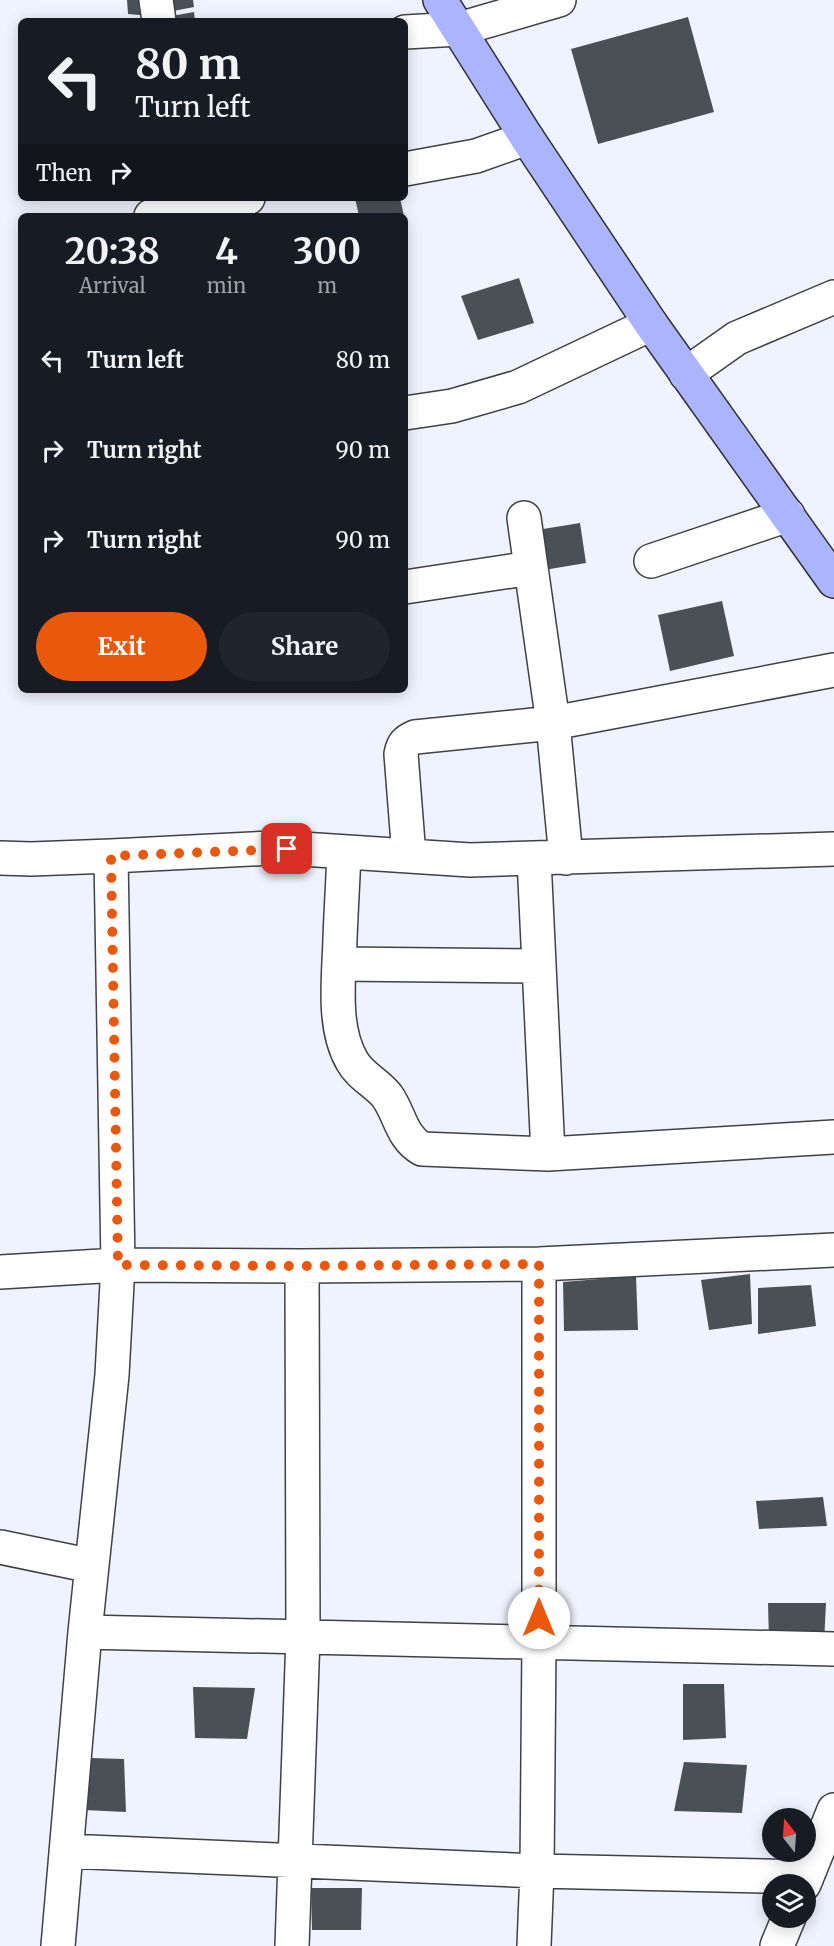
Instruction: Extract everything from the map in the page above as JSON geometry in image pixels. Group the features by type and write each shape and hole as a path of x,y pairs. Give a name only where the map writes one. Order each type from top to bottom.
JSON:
{"main road":[{"path":"440,0 527,138 651,324 834,581"}],"street":[{"path":"156,0 159,18"},
{"path":"408,32 459,29 559,0"},
{"path":"408,168 476,156 527,138"},
{"path":"162,213 200,202"},
{"path":"686,374 737,338 834,297"},
{"path":"408,413 452,406 518,387 651,324"},
{"path":"651,561 788,515"},
{"path":"524,518 553,723 566,858"},
{"path":"408,587 531,568"},
{"path":"409,856 401,754 402,746 407,741 415,738 553,723 834,670"},
{"path":"0,858 31,859 272,848 470,860 834,849"},
{"path":"344,852 339,1021 352,1062 387,1097 407,1137 413,1144 422,1149 548,1154 834,1137"},
{"path":"58,1946 85,1632 112,1375 118,1265 111,856"},
{"path":"534,859 548,1154"},
{"path":"339,964 539,966"},
{"path":"0,1272 118,1265 539,1264 834,1250"},
{"path":"534,1946 539,1642 539,1264"},
{"path":"292,1946 303,1637 302,1266"},
{"path":"0,1547 92,1566"},
{"path":"85,1632 834,1648"},
{"path":"808,1874 834,1810"},
{"path":"66,1851 762,1879"},
{"path":"777,1946 784,1928"}],"building":[{"path":"127,0 151,0 151,16 128,14"},
{"path":"166,0 193,0 194,7 168,12"},
{"path":"194,12 195,18 166,18"},
{"path":"688,17 714,112 598,144 571,49"},
{"path":"356,201 401,201 403,213 358,213"},
{"path":"519,278 534,323 478,340 461,296"},
{"path":"580,523 586,563 544,570 537,530"},
{"path":"722,601 734,656 670,671 658,615"},
{"path":"750,1274 752,1324 709,1330 701,1280"},
{"path":"636,1276 638,1330 564,1331 563,1282"},
{"path":"811,1285 816,1326 758,1334 758,1288"},
{"path":"823,1497 827,1526 759,1529 756,1501"},
{"path":"768,1603 826,1603 824,1643 769,1641"},
{"path":"683,1684 724,1684 726,1738 683,1740"},
{"path":"193,1687 255,1688 247,1739 195,1738"},
{"path":"91,1758 124,1759 126,1812 84,1810"},
{"path":"684,1762 747,1765 742,1813 674,1811"},
{"path":"311,1888 362,1888 361,1930 312,1930"}],"route":[{"path":"287,849 111,856 118,1265 539,1264 539,1618"}]}
